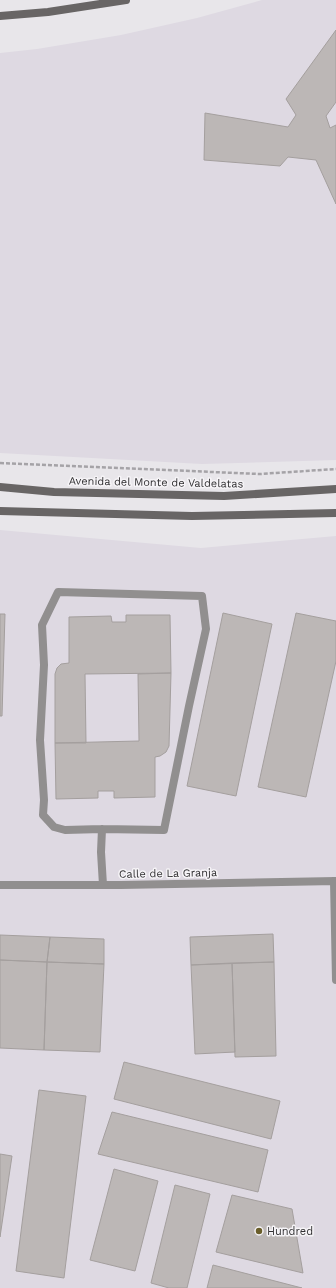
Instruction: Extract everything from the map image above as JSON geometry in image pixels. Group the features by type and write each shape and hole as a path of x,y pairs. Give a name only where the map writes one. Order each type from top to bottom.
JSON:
{"street":[{"path":"0,16 48,12 126,0"},
{"name":"Avenida del Monte de Valdelatas","path":"0,487 54,492 224,496 336,489"},
{"path":"0,511 192,516 336,513"},
{"path":"58,592 202,596 206,629 164,830 102,829 65,830 54,827 43,815 44,800 40,740 44,665 42,625 58,592"},
{"path":"102,829 101,852 103,885"},
{"path":"335,881 336,980"},
{"name":"Calle de La Granja","path":"0,885 103,885 335,881"}],"path":[{"path":"0,464 260,474 336,469"}],"shaded area":[{"path":"262,0 336,0 336,460 202,464 0,453 0,53 37,49 121,35 197,18"},
{"path":"0,530 201,548 336,536 336,1288 0,1288"}],"building":[{"path":"336,30 336,102 326,116 330,128 336,125 336,204 316,160 288,157 280,166 204,160 205,113 288,127 296,115 286,99"},
{"path":"223,613 272,624 236,796 187,786"},
{"path":"296,613 336,621 336,661 306,797 258,787"},
{"path":"0,614 5,614 2,716 0,716"},
{"path":"126,615 170,615 171,673 85,674 86,743 55,743 55,674 57,668 61,664 69,663 69,617 111,616 112,622 126,622"},
{"path":"171,673 169,746 166,752 155,757 155,797 114,798 114,791 98,791 98,798 56,799 55,743 139,741 138,674"},
{"path":"273,934 274,962 191,965 190,937"},
{"path":"0,935 50,937 47,962 0,960"},
{"path":"50,937 104,939 104,964 47,962"},
{"path":"0,960 47,962 44,1050 0,1048"},
{"path":"47,962 104,964 100,1052 44,1050"},
{"path":"274,962 276,1056 235,1057 232,963"},
{"path":"232,963 235,1052 195,1054 191,965"},
{"path":"124,1062 280,1101 271,1139 114,1099"},
{"path":"39,1090 86,1096 64,1278 16,1271"},
{"path":"112,1112 268,1150 258,1192 98,1154"},
{"path":"0,1154 12,1156 0,1237"},
{"path":"114,1169 158,1181 135,1271 90,1260"},
{"path":"175,1185 210,1194 187,1288 169,1288 151,1283"},
{"name":"Hundred","path":"232,1195 292,1209 303,1273 216,1252"},
{"path":"213,1265 302,1288 207,1288"}],"place":[{"name":"Hundred","path":"259,1231"}]}
